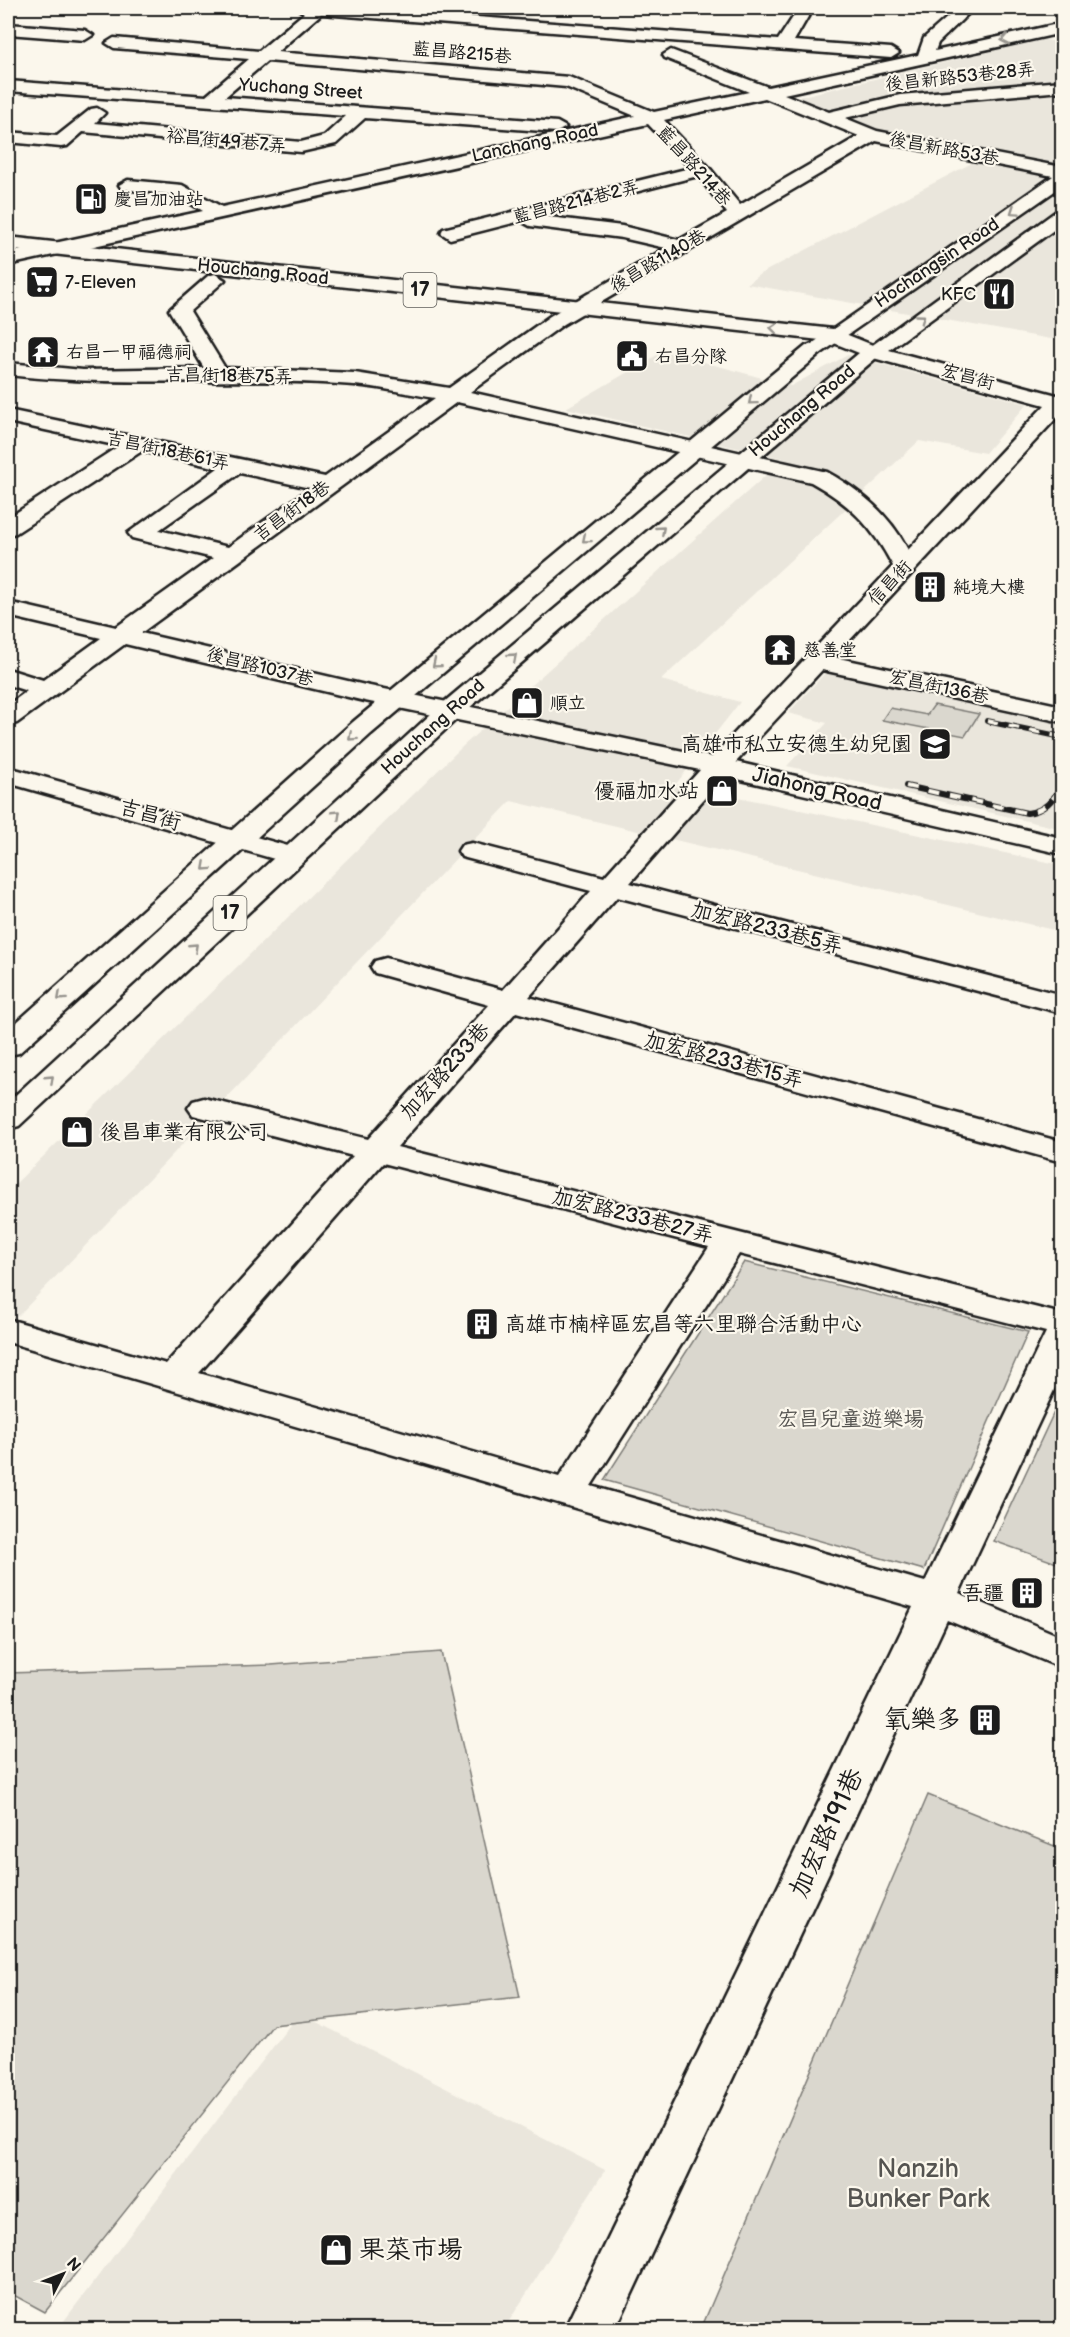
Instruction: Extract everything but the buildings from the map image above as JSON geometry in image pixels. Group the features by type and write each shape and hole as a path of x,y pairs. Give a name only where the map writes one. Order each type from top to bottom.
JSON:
{"street":[{"path":"210,101 314,8 926,56 930,41 966,8"},
{"path":"783,45 806,8"},
{"path":"617,32 632,16"},
{"name":"Lanchang Road","path":"13,256 1062,28"},
{"path":"8,29 85,35"},
{"name":"藍昌路215巷","path":"114,43 569,82 651,117"},
{"path":"671,55 828,117"},
{"name":"Yuchang Street","path":"8,86 592,130"},
{"name":"後昌新路53巷28弄","path":"828,117 900,100 1062,86"},
{"path":"8,137 61,142 118,94"},
{"name":"裕昌街49巷7弄","path":"80,127 301,147 330,140 360,113"},
{"name":"藍昌路214巷","path":"651,117 702,170 738,215"},
{"name":"後昌新路53巷","path":"828,117 873,135 1062,172"},
{"name":"後昌路1140巷","path":"579,308 873,135"},
{"name":"藍昌路214巷2弄","path":"450,233 702,170"},
{"name":"Hochangsin Road","path":"813,350 1062,178"},
{"path":"128,185 182,190 219,213"},
{"name":"Hochangsin Road","path":"873,352 1062,216"},
{"path":"510,218 622,232 683,247"},
{"name":"Houchang Road","path":"8,243 833,335 873,352"},
{"name":"Houchang Road","path":"13,256 813,350 873,352"},
{"path":"215,280 179,310 218,374"},
{"name":"吉昌街18巷","path":"8,717 451,395 557,320 579,308"},
{"name":"Houchang Road","path":"8,1046 396,698 813,350"},
{"name":"Houchang Road","path":"8,1119 452,709 744,459 873,352"},
{"name":"宏昌街","path":"873,352 1062,402"},
{"name":"吉昌街18巷75弄","path":"8,369 83,376 218,374 355,379 451,395 694,448 819,477 848,493 889,535 905,566"},
{"name":"信昌街","path":"718,766 1062,402"},
{"name":"吉昌街18巷61弄","path":"8,416 329,485"},
{"path":"8,528 138,444"},
{"path":"232,555 140,533 236,465"},
{"name":"後昌路1037巷","path":"8,609 396,698"},
{"name":"宏昌街136巷","path":"816,661 1062,714"},
{"path":"8,677 47,689"},
{"name":"Jiahong Road","path":"396,698 718,766 1062,846"},
{"name":"加宏路233巷","path":"174,1378 718,766"},
{"name":"吉昌街","path":"8,775 292,856"},
{"name":"加宏路233巷5弄","path":"472,851 1062,1004"},
{"name":"加宏路233巷15弄","path":"386,967 1062,1152"},
{"name":"加宏路233巷27弄","path":"204,1108 1062,1325"},
{"path":"567,1492 730,1241"},
{"path":"8,1330 937,1600 1062,1653"},
{"name":"加宏路191巷","path":"589,2330 1062,1336"}],"shaded area":[{"path":"1044,39 1062,44 1062,341 747,284 760,274 991,153 884,131 798,97"},
{"path":"664,351 791,386 848,355 1027,404 985,453 919,441 661,680 740,702 676,784 1062,865 1062,932 511,801 18,1316 8,1313 8,1191 462,747 784,459 566,408"},
{"name":"高雄市私立安德生幼兒園","path":"827,671 1062,723 1062,829 787,766 827,723 788,713"},
{"name":"果菜市場","path":"299,2013 605,2170 504,2329 57,2330"}],"green space":[{"path":"934,705 979,714 965,736 882,720 890,708 927,715"},
{"name":"宏昌兒童遊樂場","path":"744,1262 1028,1332 924,1570 604,1480"},
{"path":"1062,1395 1062,1565 994,1541"},
{"path":"441,1652 520,1997 273,2025 45,2312 8,2292 8,1673 271,1665"},
{"name":"Nanzih Bunker Park","path":"928,1795 1062,1849 1062,2329 701,2329"}],"railway":[{"path":"987,721 1062,737"},
{"path":"906,786 1027,813 1039,810 1048,804 1062,785"}],"place":[{"name":"慶昌加油站","path":"91,199"},
{"name":"7-Eleven","path":"42,282"},
{"name":"KFC","path":"999,294"},
{"name":"右昌一甲福德祠","path":"43,352"},
{"name":"右昌分隊","path":"632,356"},
{"name":"純境大樓","path":"930,587"},
{"name":"慈善堂","path":"780,650"},
{"name":"順立","path":"527,703"},
{"name":"高雄市私立安德生幼兒園","path":"935,744"},
{"name":"優福加水站","path":"722,791"},
{"name":"後昌車業有限公司","path":"77,1132"},
{"name":"高雄市楠梓區宏昌等六里聯合活動中心","path":"482,1324"},
{"name":"吾疆","path":"1027,1593"},
{"name":"氧樂多","path":"985,1720"},
{"name":"果菜市場","path":"336,2250"}]}
